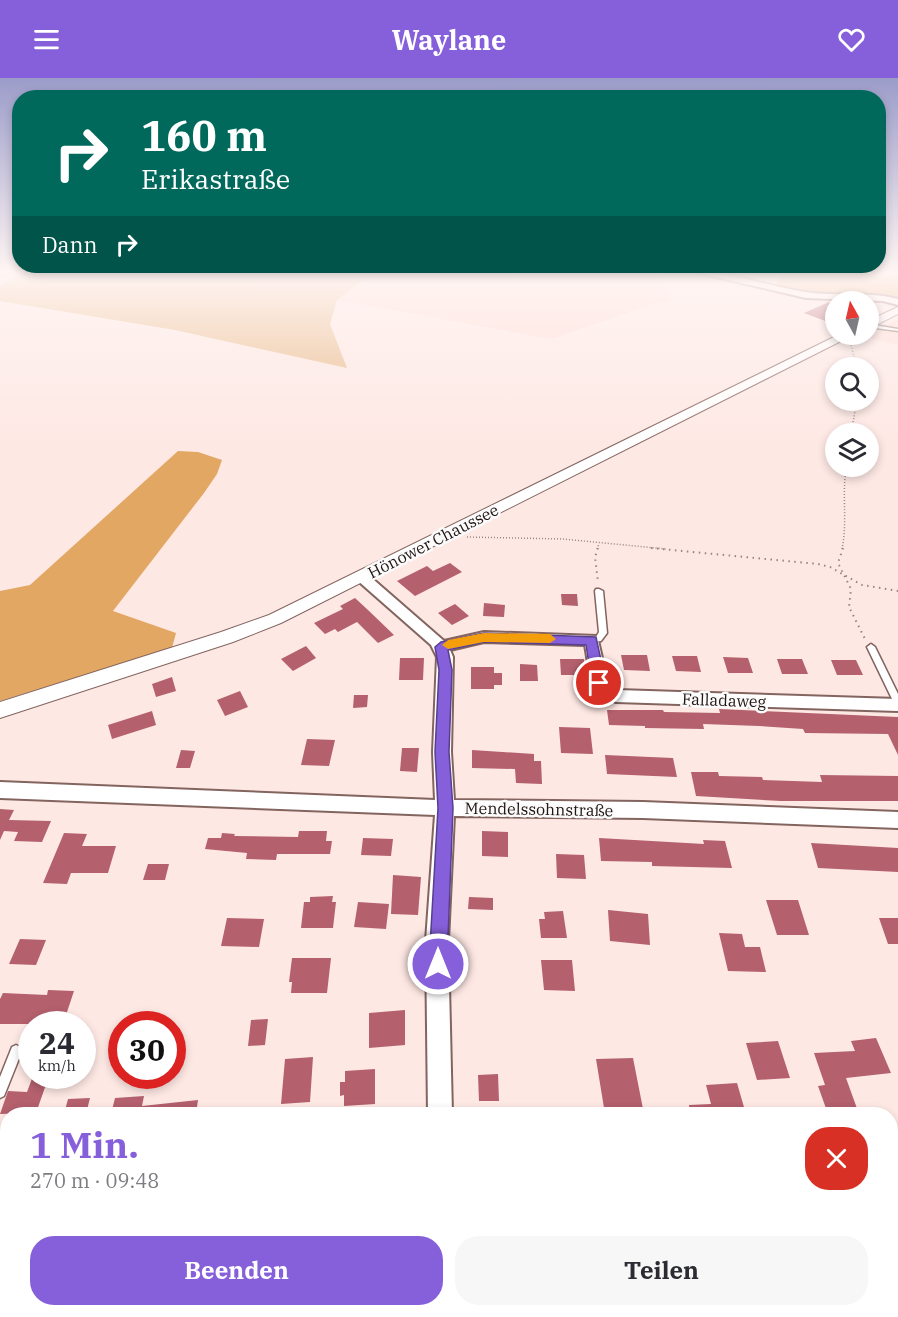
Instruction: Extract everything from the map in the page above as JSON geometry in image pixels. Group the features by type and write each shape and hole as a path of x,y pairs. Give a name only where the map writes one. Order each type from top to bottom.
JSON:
{"street":[{"name":"Hönower Chaussee","path":"0,710 227,638 275,619 836,345"},
{"path":"362,577 441,647 446,670 442,752 445,808 438,941 440,1107"},
{"path":"441,647 484,637 592,640"},
{"name":"Falladaweg","path":"592,640 599,683 604,691 616,696 898,704"},
{"name":"Mendelssohnstraße","path":"0,790 445,808 643,810 898,820"}],"lane":[{"path":"592,640 598,639 603,633 599,591"},
{"path":"871,647 898,704"},
{"path":"0,1092 16,1051"}],"path":[{"path":"845,477 844,550 838,563 851,589 849,607 861,634 871,647"},
{"path":"454,530 464,536 491,540 531,538 599,542 818,564 842,573 862,585 898,591"},
{"path":"599,542 595,557 599,591"}],"shaded area":[{"path":"168,329 332,329 347,368"},
{"path":"495,329 581,329 551,339"},
{"path":"879,329 898,329 898,345 879,341"},
{"path":"178,451 198,452 222,460 217,474 204,493 113,611 176,633 172,648 0,701 0,591 30,585"}],"building":[{"path":"450,563 462,572 415,596 397,581 427,566 433,571"},
{"path":"561,594 577,594 578,606 562,605"},
{"path":"355,598 394,635 378,643 357,622 338,632 335,629 325,634 314,623 343,609 340,606"},
{"path":"484,603 505,605 504,617 483,616"},
{"path":"455,604 469,616 452,625 438,613"},
{"path":"306,646 316,658 293,671 281,659"},
{"path":"621,655 647,655 650,671 624,670"},
{"path":"672,656 697,656 701,672 676,671"},
{"path":"723,657 748,658 753,673 728,673"},
{"path":"400,658 424,658 423,680 399,680"},
{"path":"560,659 584,659 586,675 561,675"},
{"path":"777,659 802,659 808,674 782,674"},
{"path":"831,660 856,660 863,675 837,675"},
{"path":"520,664 537,665 538,681 520,681"},
{"path":"471,667 494,667 494,673 502,673 502,685 494,685 494,689 471,689"},
{"path":"172,677 176,691 156,697 152,684"},
{"path":"240,691 248,707 225,716 217,700"},
{"path":"354,695 368,695 367,707 353,708"},
{"path":"719,709 898,717 898,755 888,734 805,733 803,729 703,724 704,729 609,725 607,710 720,713"},
{"path":"152,711 156,725 112,739 108,725"},
{"path":"559,727 590,728 593,754 561,753"},
{"path":"307,739 335,740 329,766 301,765"},
{"path":"402,748 419,748 417,772 400,771"},
{"path":"181,750 195,751 190,768 176,768"},
{"path":"472,750 534,754 534,761 541,761 542,784 516,783 515,769 472,768"},
{"path":"605,755 673,758 677,777 607,774"},
{"path":"691,772 718,772 719,776 762,777 763,780 822,782 820,775 898,776 898,801 781,801 696,796"},
{"path":"0,809 14,810 9,820 51,821 42,842 14,841 18,832 4,831 0,840"},
{"path":"299,831 327,831 326,841 332,841 330,854 277,854 276,860 246,859 247,853 205,849 208,838 221,838 222,833 235,834 234,836 298,837"},
{"path":"482,831 508,832 508,857 482,856"},
{"path":"64,833 87,834 82,846 116,846 108,873 71,873 67,884 43,883"},
{"path":"363,838 393,839 391,856 361,855"},
{"path":"599,838 704,844 703,840 725,841 732,868 652,866 652,862 601,861"},
{"path":"811,843 898,848 898,872 818,868"},
{"path":"556,854 584,855 586,879 557,878"},
{"path":"148,864 169,864 165,880 143,880"},
{"path":"393,875 421,877 418,915 391,914"},
{"path":"333,896 332,902 336,902 333,928 301,928 304,902 310,902 310,897"},
{"path":"469,897 493,898 493,910 468,909"},
{"path":"766,900 798,900 809,935 777,935"},
{"path":"358,902 389,904 386,929 354,927"},
{"path":"608,910 648,914 650,945 610,941"},
{"path":"563,911 567,938 541,938 539,919 545,919 544,912"},
{"path":"227,918 264,919 259,947 221,946"},
{"path":"879,918 898,918 898,944 888,944"},
{"path":"719,933 742,934 745,947 760,947 766,972 728,971"},
{"path":"20,939 46,940 36,965 9,964"},
{"path":"292,958 331,958 327,993 291,993 292,982 289,982"},
{"path":"541,960 572,960 575,991 544,990"},
{"path":"48,990 74,991 67,1011 18,1011 18,1024 0,1024 0,999 3,993 47,995"},
{"path":"405,1010 405,1045 369,1048 369,1013"},
{"path":"268,1019 265,1045 248,1046 251,1020"},
{"path":"876,1038 891,1073 846,1078 856,1107 826,1107 818,1086 825,1085 814,1053 855,1051 851,1041"},
{"path":"778,1041 790,1078 757,1080 746,1043"},
{"path":"313,1057 310,1102 281,1104 285,1059"},
{"path":"633,1058 643,1107 604,1107 596,1059"},
{"path":"375,1069 375,1104 344,1106 344,1095 340,1096 340,1082 345,1082 345,1071"},
{"path":"498,1074 499,1101 479,1101 478,1075"},
{"path":"737,1083 744,1107 689,1107 689,1105 711,1104 706,1085"},
{"path":"28,1089 44,1089 38,1107 2,1107 8,1091 27,1092"},
{"path":"144,1096 142,1106 198,1100 197,1107 113,1107 115,1098"},
{"path":"90,1098 88,1107 66,1107 68,1099"}],"slow traffic":[{"path":"448,645 484,637 550,639"}],"route":[{"path":"438,964 445,808 442,752 446,670 441,647 484,637 592,640 599,683"}]}
